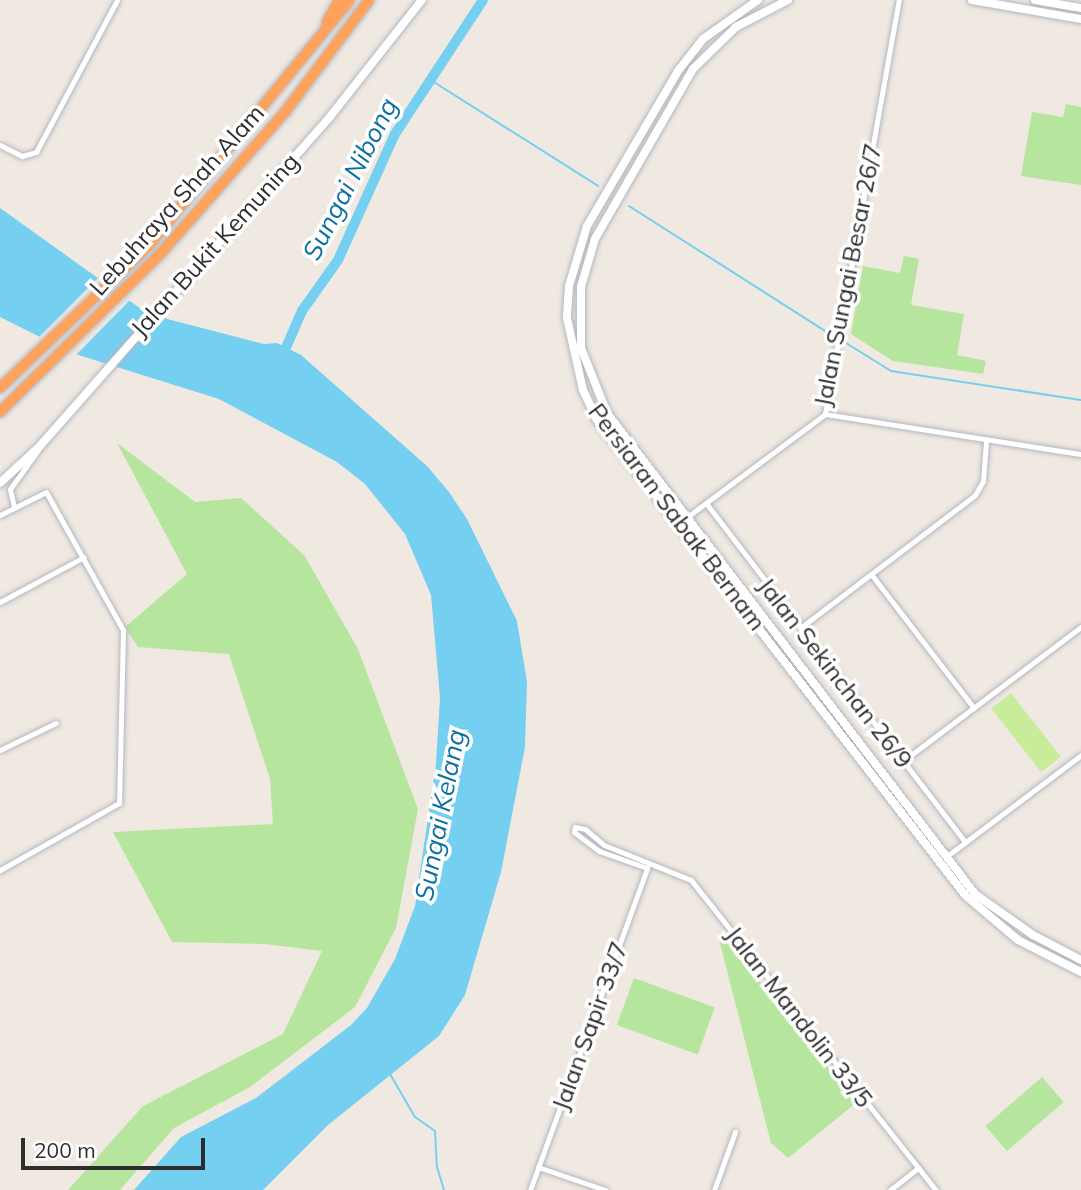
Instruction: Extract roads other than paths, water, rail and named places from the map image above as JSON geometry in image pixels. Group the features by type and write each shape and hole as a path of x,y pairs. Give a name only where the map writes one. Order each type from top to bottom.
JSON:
{"highway":[{"path":"311,50 338,0"},
{"name":"Lebuhraya Shah Alam","path":"0,388 25,367 150,244 350,0"},
{"name":"Lebuhraya Shah Alam","path":"0,412 162,252 285,112 368,2"}],"street":[{"path":"0,145 28,156 36,152 117,0"},
{"name":"Jalan Bukit Kemuning","path":"0,483 39,447 191,271 329,118 422,0"},
{"name":"Persiaran Sabak Bernam","path":"758,0 703,39 678,71 587,226 569,286 570,340 583,390 597,420 966,897 1018,940 1081,972"},
{"name":"Persiaran Sabak Bernam","path":"788,0 769,4 721,38 693,69 600,229 581,287 581,348 593,386 607,413 947,856 991,908 1081,960"},
{"name":"Jalan Sungai Besar 26/7","path":"679,523 825,414 900,0"},
{"path":"972,0 1081,19"},
{"path":"1035,0 1081,8"},
{"path":"825,414 1081,454"},
{"path":"800,628 975,495 983,481 986,441"},
{"path":"14,507 10,489 34,461 39,447"},
{"path":"0,515 46,492 123,630 119,803 0,870"},
{"name":"Jalan Sekinchan 26/9","path":"706,503 965,842"},
{"path":"0,602 84,556"},
{"path":"871,575 974,708"},
{"path":"903,761 1081,627"},
{"path":"0,750 56,723"},
{"path":"947,856 1081,755"},
{"path":"575,827 585,829 604,845 648,865 599,851 578,835 575,827"},
{"name":"Jalan Sapir 33/7","path":"530,1190 648,865"},
{"name":"Jalan Mandolin 33/5","path":"648,865 691,880 936,1190"},
{"path":"714,1190 735,1132"},
{"path":"538,1167 605,1190"},
{"path":"890,1190 918,1167"}],"water":[{"name":"Sungai Kelang","path":"0,208 148,314 264,344 277,343 301,355 427,466 449,492 467,519 517,621 527,682 525,747 501,872 465,995 439,1036 328,1125 263,1190 134,1190 181,1137 256,1098 351,1025 367,1008 395,959 415,906 436,763 440,698 431,595 405,534 365,484 337,462 219,399 72,353 0,317"}],"waterway":[{"name":"Sungai Nibong","path":"281,359 302,311 338,260 395,134 483,0"},
{"path":"429,79 598,186"},
{"path":"629,206 828,333"},
{"path":"846,343 891,371 1081,400"},
{"path":"390,1074 415,1117 435,1131 437,1167 444,1190"}]}
